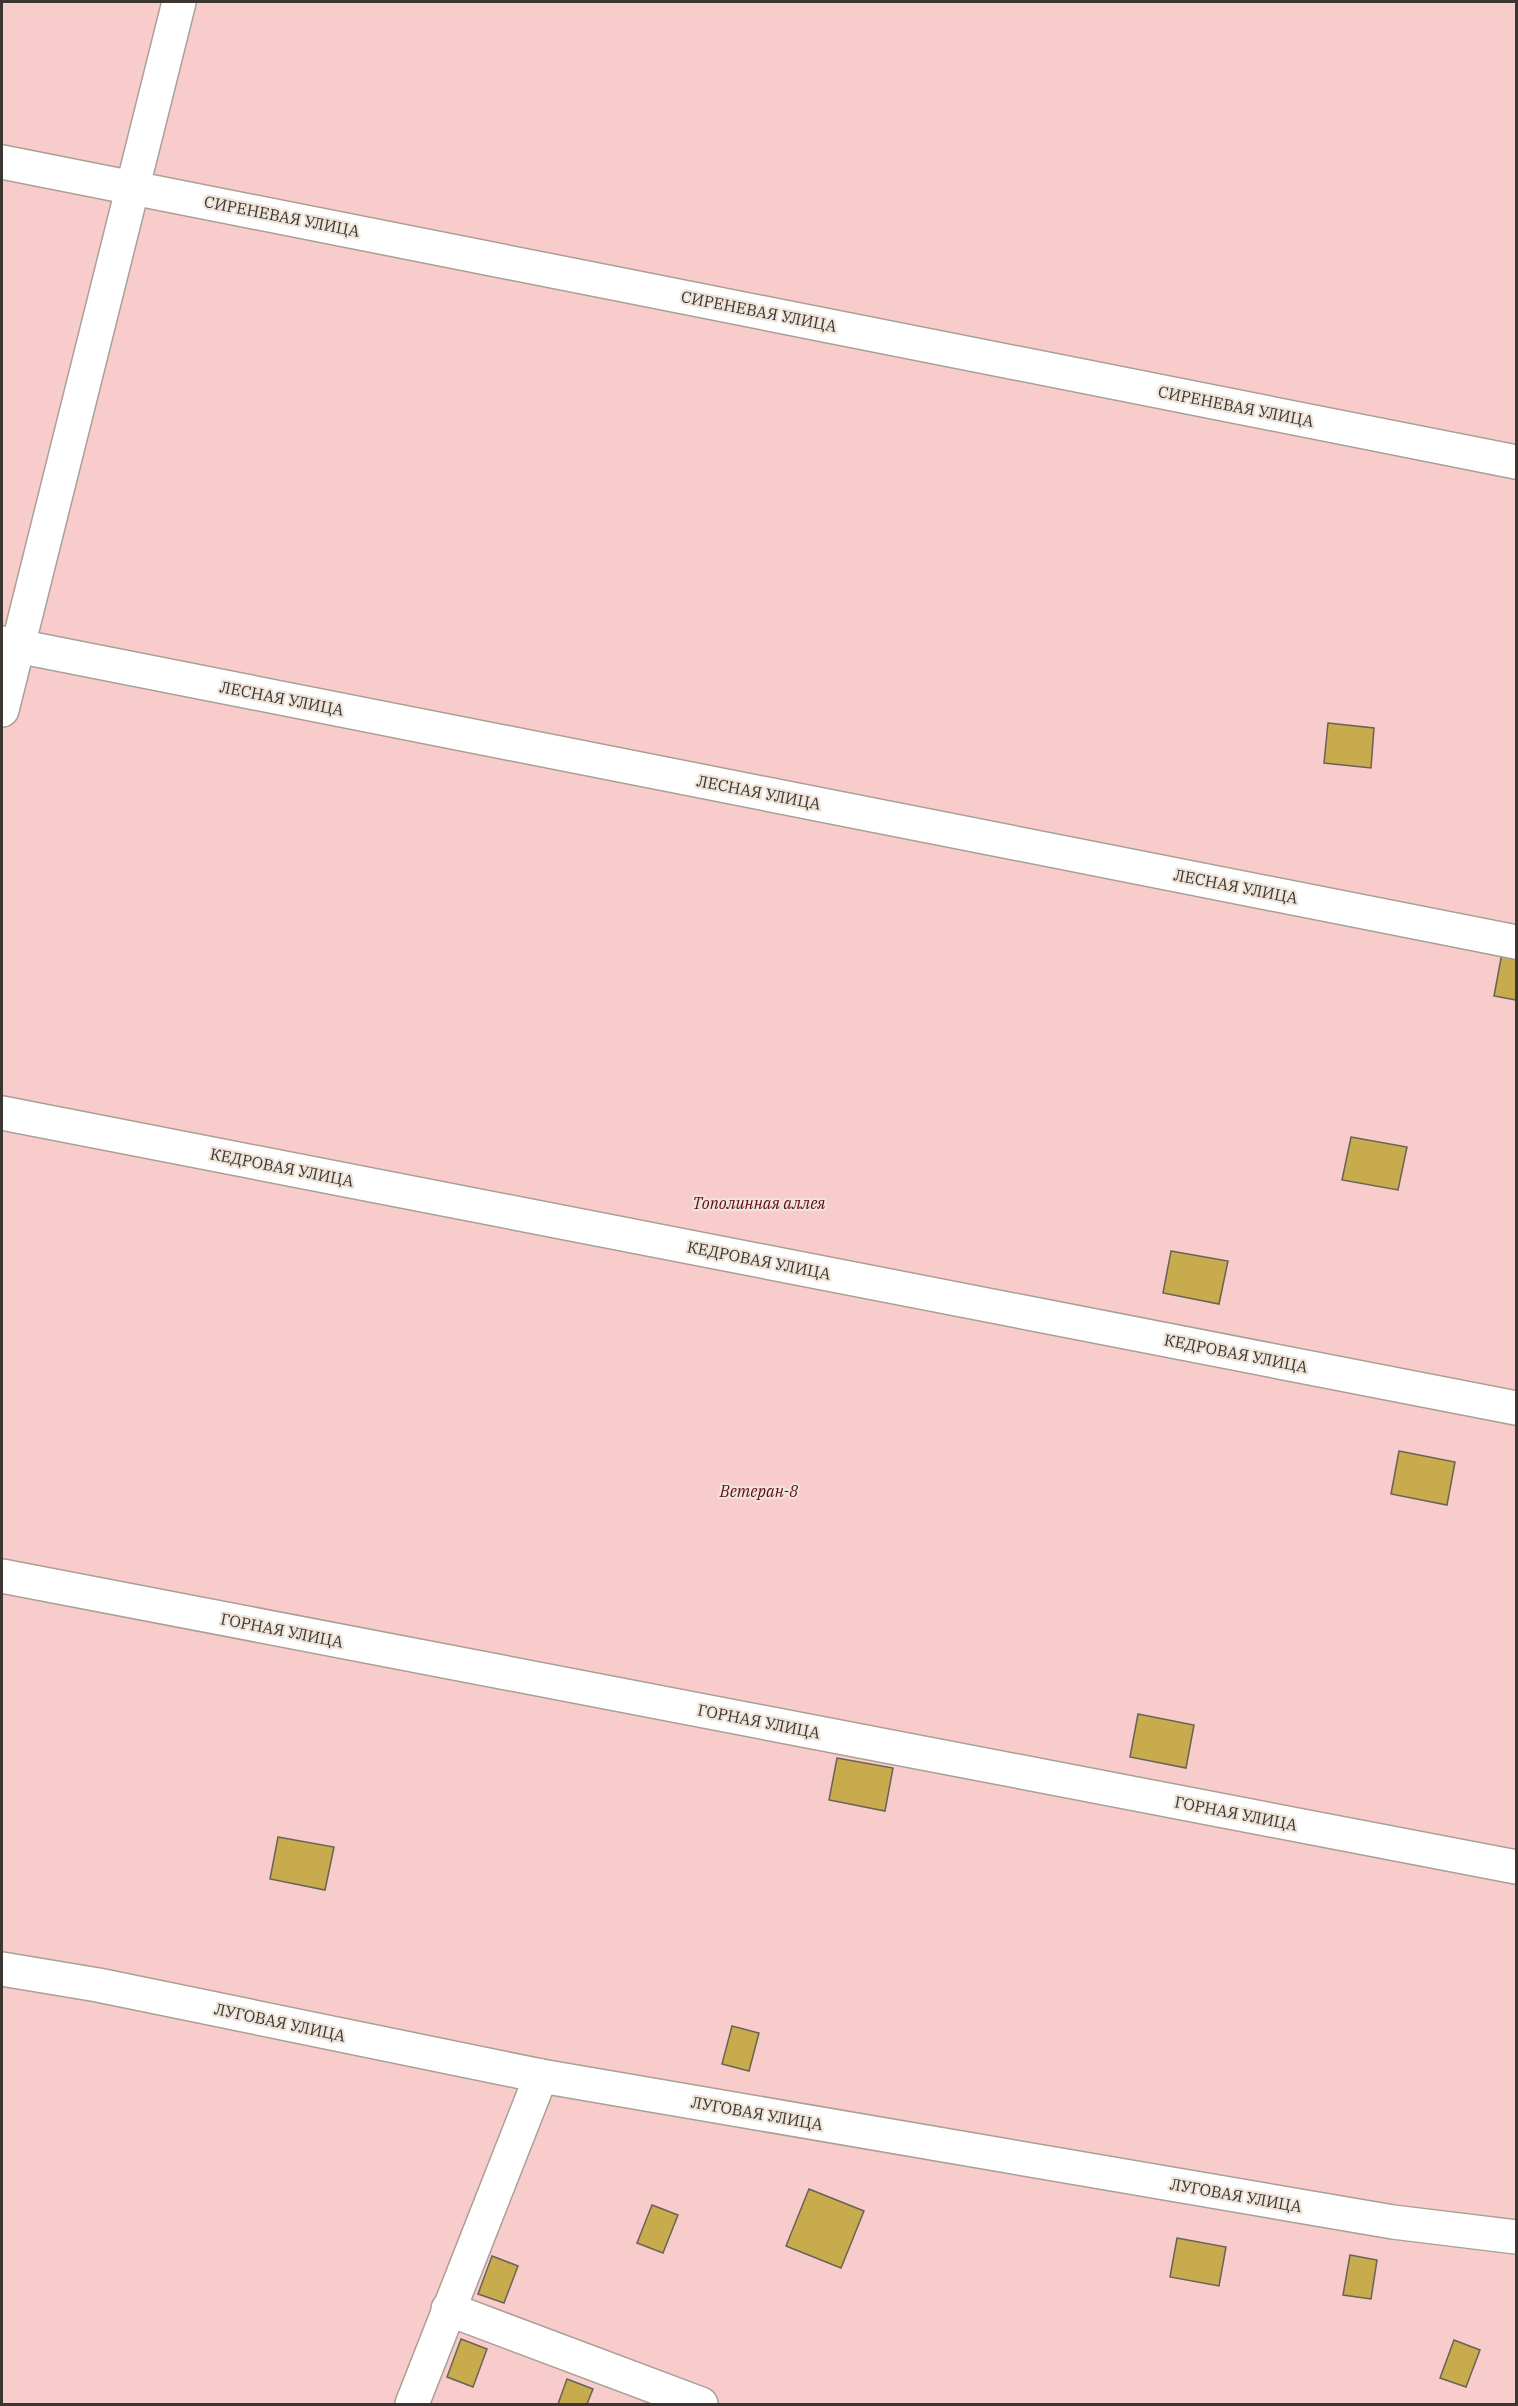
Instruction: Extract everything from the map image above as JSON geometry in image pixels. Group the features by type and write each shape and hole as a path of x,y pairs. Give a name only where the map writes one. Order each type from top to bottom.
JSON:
{"street":[{"path":"2,710 10,644 133,187 179,2"},
{"name":"СИРЕНЕВАЯ УЛИЦА","path":"2,162 1516,462"},
{"name":"ЛЕСНАЯ УЛИЦА","path":"10,644 1516,942"},
{"name":"КЕДРОВАЯ УЛИЦА","path":"2,1113 1516,1408"},
{"name":"ГОРНАЯ УЛИЦА","path":"2,1576 1516,1867"},
{"name":"ЛУГОВАЯ УЛИЦА","path":"2,1969 98,1985 540,2076 1394,2222 1516,2237"},
{"path":"412,2404 447,2309 540,2076"},
{"path":"447,2309 701,2404"}],"green space":[{"name":"Тополинная аллея","path":"2,2 1516,2 1516,2404 2,2404"}],"building":[{"path":"1328,723 1374,728 1371,768 1324,763"},
{"path":"1502,953 1516,956 1516,1000 1494,996"},
{"path":"1351,1137 1407,1147 1398,1190 1342,1180"},
{"path":"1171,1251 1228,1261 1219,1304 1163,1293"},
{"path":"1399,1451 1455,1462 1447,1505 1391,1494"},
{"path":"1138,1714 1194,1725 1186,1768 1130,1757"},
{"path":"837,1758 893,1768 885,1811 829,1800"},
{"path":"278,1837 334,1847 325,1890 270,1879"},
{"path":"732,2026 759,2033 749,2071 722,2064"},
{"path":"809,2189 864,2211 841,2268 786,2246"},
{"path":"652,2205 678,2215 663,2253 637,2243"},
{"path":"1177,2238 1226,2247 1219,2286 1170,2277"},
{"path":"1350,2255 1377,2260 1371,2299 1343,2295"},
{"path":"492,2256 518,2266 504,2303 478,2294"},
{"path":"461,2339 487,2349 473,2387 447,2377"},
{"path":"1454,2340 1480,2350 1466,2387 1440,2378"},
{"path":"567,2379 593,2389 587,2404 558,2404"}],"park label":[{"name":"Ветеран-8","path":"759,1491"}]}
